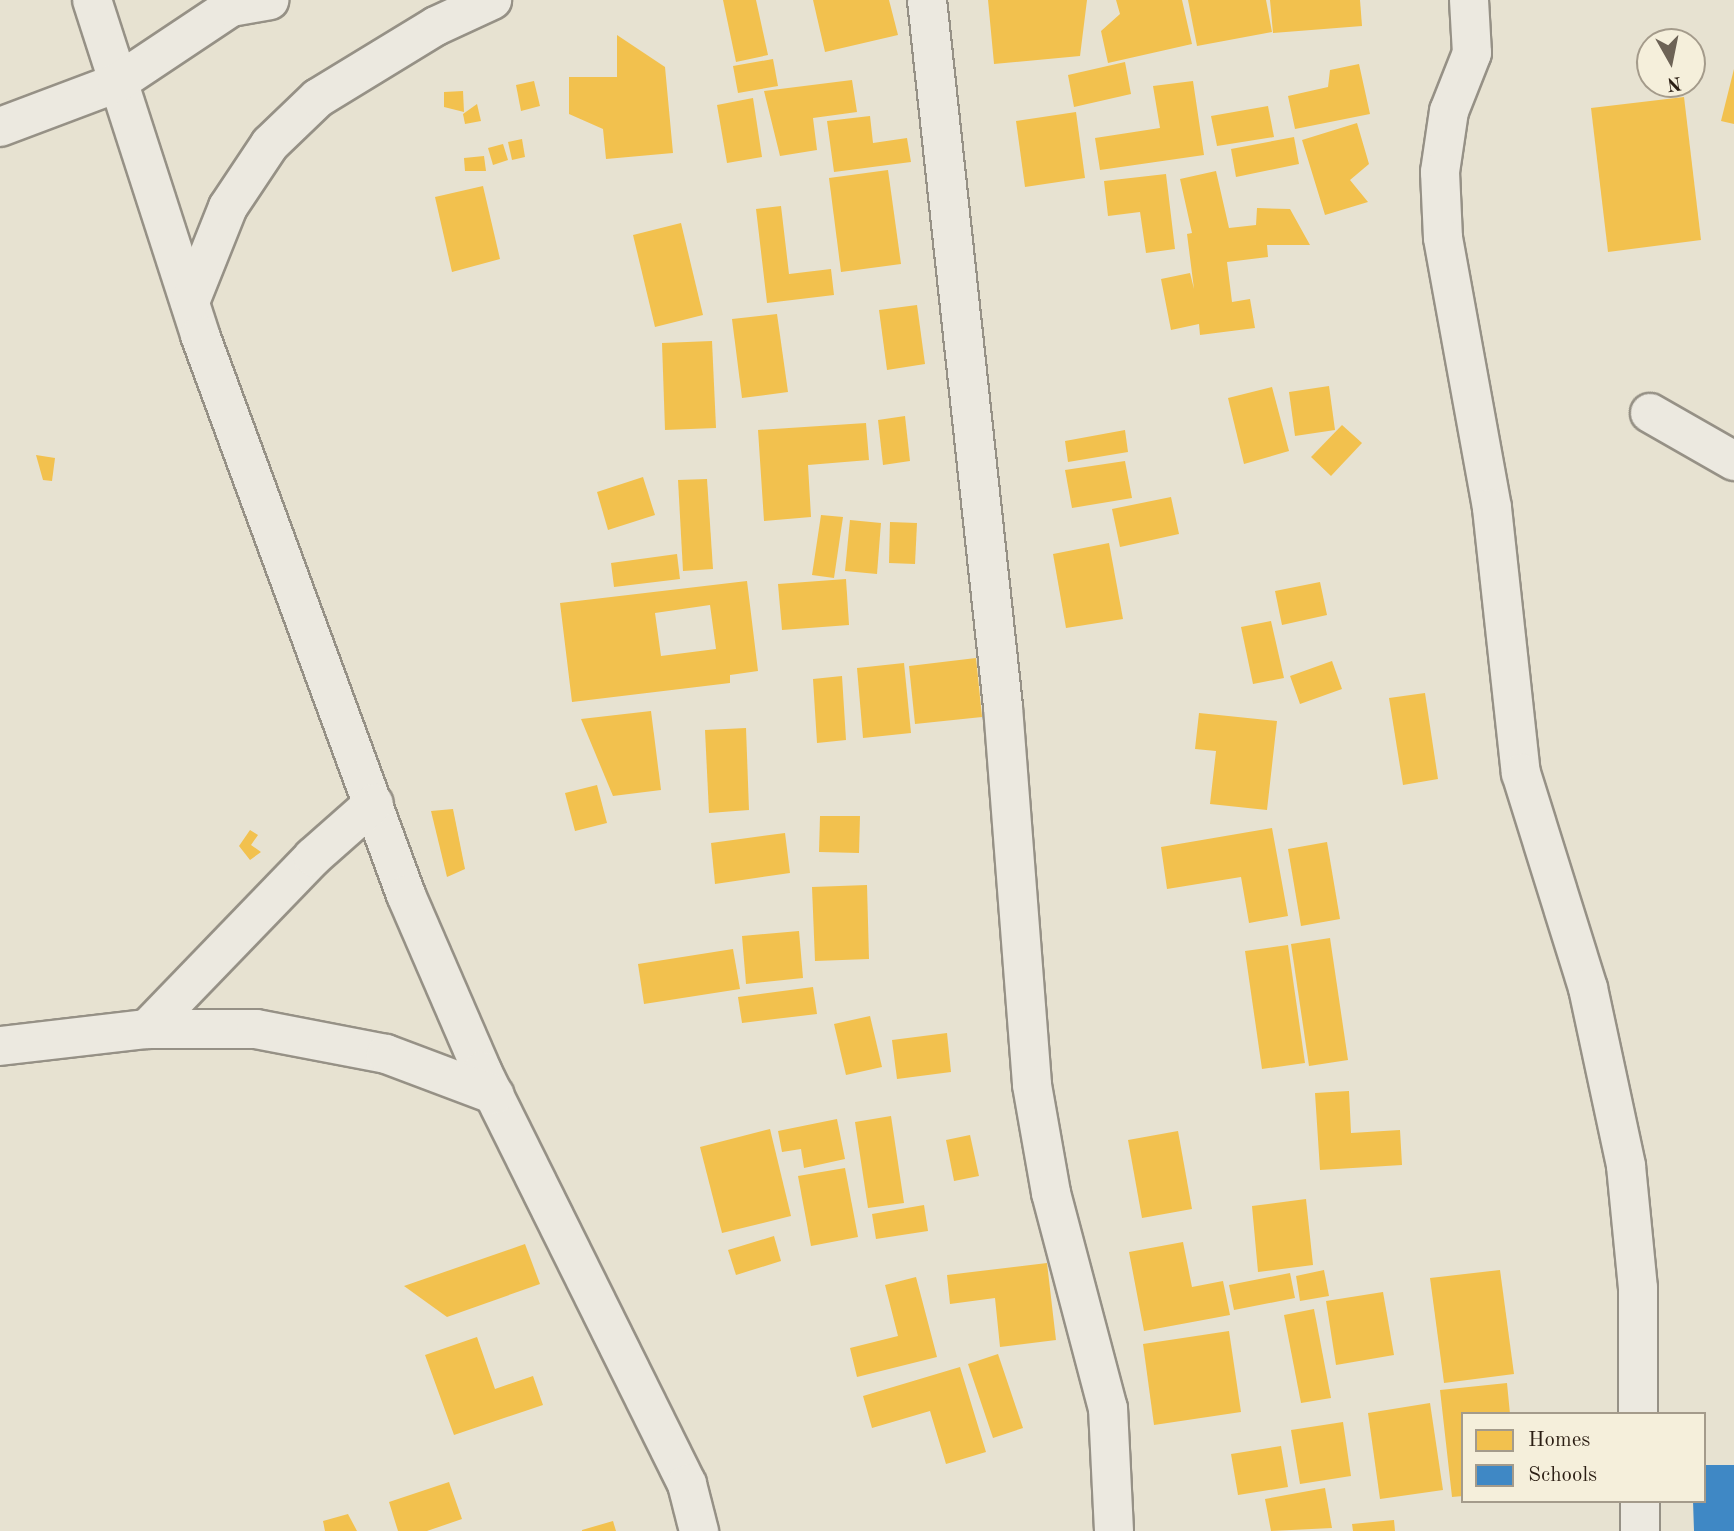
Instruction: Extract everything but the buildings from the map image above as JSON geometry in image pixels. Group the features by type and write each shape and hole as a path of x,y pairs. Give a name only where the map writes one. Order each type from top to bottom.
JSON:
{"street":[{"path":"92,0 190,302 450,1004 687,1484 699,1531"},
{"path":"0,127 117,83 222,3 269,0"},
{"path":"190,302 228,207 270,144 318,98 436,26 492,0"},
{"path":"927,0 1003,707 1032,1084 1051,1193 1108,1408 1114,1531"},
{"path":"1469,0 1472,53 1449,111 1440,173 1443,238 1492,508 1521,774 1588,988 1626,1166 1638,1288 1638,1412"},
{"path":"1650,413 1734,461"},
{"path":"147,1029 294,876 374,803"},
{"path":"0,1046 147,1029 256,1029 323,1038 495,1095"},
{"path":"1640,1503 1640,1531"}]}
